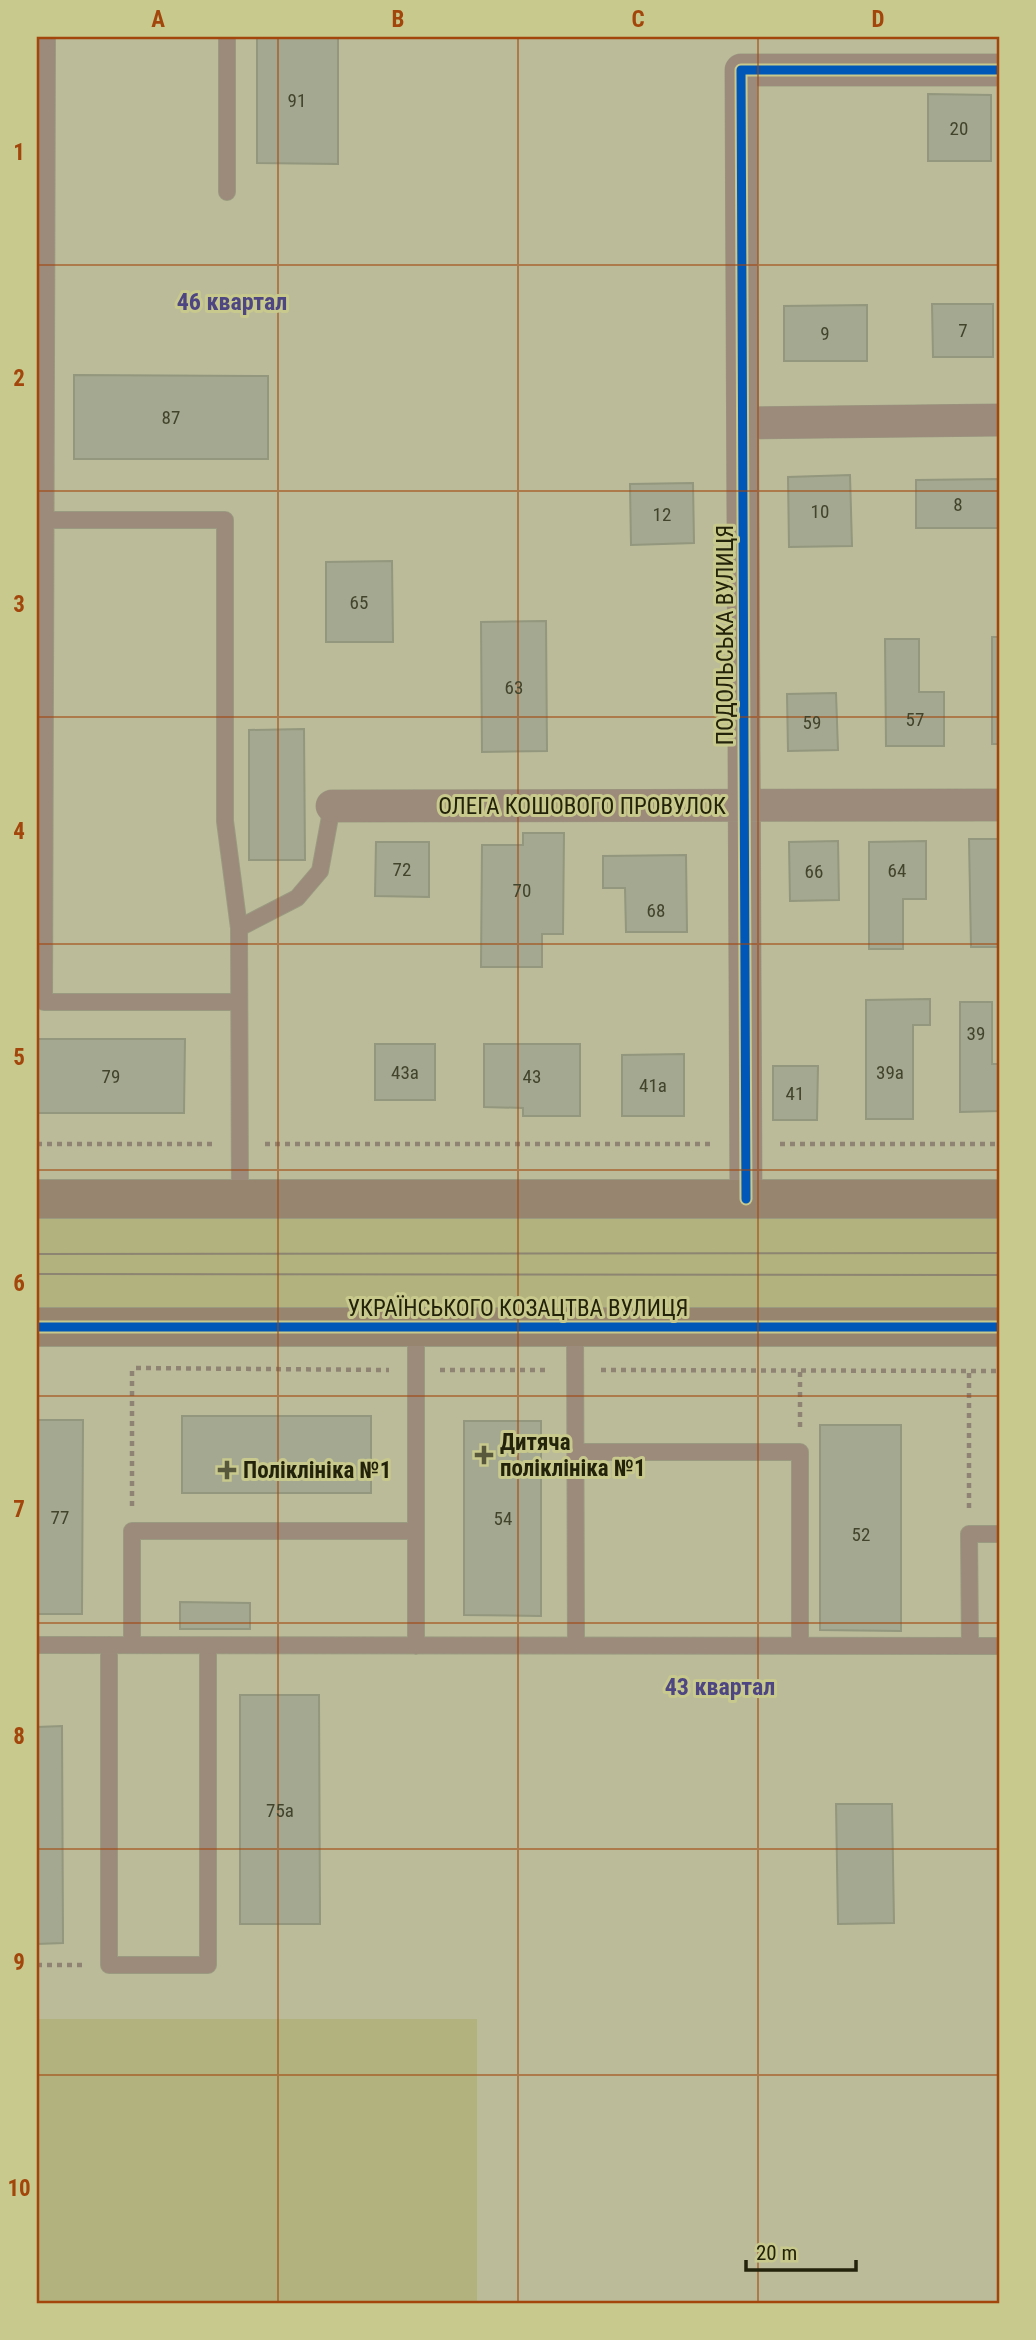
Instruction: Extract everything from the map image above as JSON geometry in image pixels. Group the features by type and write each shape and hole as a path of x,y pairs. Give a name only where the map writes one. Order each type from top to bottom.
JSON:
{"street":[{"name":"ПОДОЛЬСЬКА ВУЛИЦЯ","path":"746,1199 741,70 999,70"},
{"path":"743,422 999,420"},
{"name":"ОЛЕГА КОШОВОГО ПРОВУЛОК","path":"332,806 999,804"},
{"path":"37,1199 999,1199"},
{"name":"УКРАЇНСЬКОГО КОЗАЦТВА ВУЛИЦЯ","path":"37,1327 999,1327"}],"lane":[{"path":"47,37 41,520 44,1002 239,1002"},
{"path":"227,192 228,37"},
{"path":"41,520 225,520 225,821 239,928 240,1199"},
{"path":"239,928 297,898 320,871 332,806"},
{"path":"416,1327 416,1646"},
{"path":"575,1327 576,1646"},
{"path":"576,1452 800,1452 800,1646"},
{"path":"132,1646 132,1531 416,1531"},
{"path":"970,1646 969,1534 999,1534"},
{"path":"37,1645 999,1646"},
{"path":"109,1645 109,1965 208,1965 208,1646"}],"path":[{"path":"37,1144 999,1144"},
{"path":"118,1368 999,1371"},
{"path":"132,1368 132,1531"},
{"path":"800,1371 800,1452"},
{"path":"969,1534 970,1371"},
{"path":"37,1965 109,1965"}],"green space":[{"path":"37,1210 999,1211 999,1316 37,1316"},
{"path":"37,2019 477,2019 477,2303 37,2303"}],"building":[{"path":"257,37 338,37 338,164 257,163"},
{"path":"928,94 991,95 991,161 928,161"},
{"path":"932,304 993,304 993,357 933,357"},
{"path":"867,305 867,361 784,361 784,306"},
{"path":"74,375 268,376 268,459 74,459"},
{"path":"850,475 852,546 789,547 788,477"},
{"path":"999,479 999,528 916,528 916,480"},
{"path":"693,483 694,543 631,545 630,484"},
{"path":"392,561 393,642 326,642 326,562"},
{"path":"546,621 547,751 482,752 481,622"},
{"path":"992,637 999,637 999,744 992,744"},
{"path":"885,639 919,639 919,692 944,692 944,746 886,746"},
{"path":"836,693 838,750 788,751 787,694"},
{"path":"304,729 305,860 249,860 249,730"},
{"path":"523,833 564,833 563,934 542,934 542,967 481,967 482,845 523,845"},
{"path":"969,839 999,839 999,947 971,947"},
{"path":"838,841 839,900 790,901 789,842"},
{"path":"926,841 926,899 903,899 903,949 869,949 869,842"},
{"path":"376,842 429,842 429,897 375,896"},
{"path":"686,855 687,932 626,932 625,888 603,888 603,856"},
{"path":"930,999 930,1025 913,1025 913,1119 866,1119 866,1000"},
{"path":"960,1002 992,1002 992,1064 999,1064 999,1111 960,1112"},
{"path":"37,1039 185,1039 184,1113 37,1113"},
{"path":"375,1044 435,1044 435,1100 375,1100"},
{"path":"484,1044 580,1044 580,1116 523,1116 523,1108 484,1107"},
{"path":"684,1054 684,1116 622,1116 622,1055"},
{"path":"773,1066 818,1066 817,1120 773,1120"},
{"path":"182,1416 371,1416 371,1493 182,1493"},
{"path":"37,1420 83,1420 82,1614 37,1614"},
{"path":"464,1421 541,1421 541,1616 464,1615"},
{"path":"820,1425 901,1425 901,1631 820,1630"},
{"path":"180,1602 250,1603 250,1629 180,1629"},
{"path":"240,1695 319,1695 320,1924 240,1924"},
{"path":"62,1726 63,1943 37,1944 37,1727"},
{"path":"836,1804 892,1804 894,1923 838,1924"}],"tram line":[{"path":"37,1254 999,1253"},
{"path":"37,1274 999,1275"}],"cycle path":[{"path":"746,1199 741,70 999,70"},
{"path":"37,1327 999,1327"}],"place":[{"name":"Дитяча поліклініка №1","path":"484,1455"},
{"name":"Поліклініка №1","path":"227,1470"}],"district":[{"name":"46 квартал","path":"232,302"},
{"name":"43 квартал","path":"720,1687"}]}
